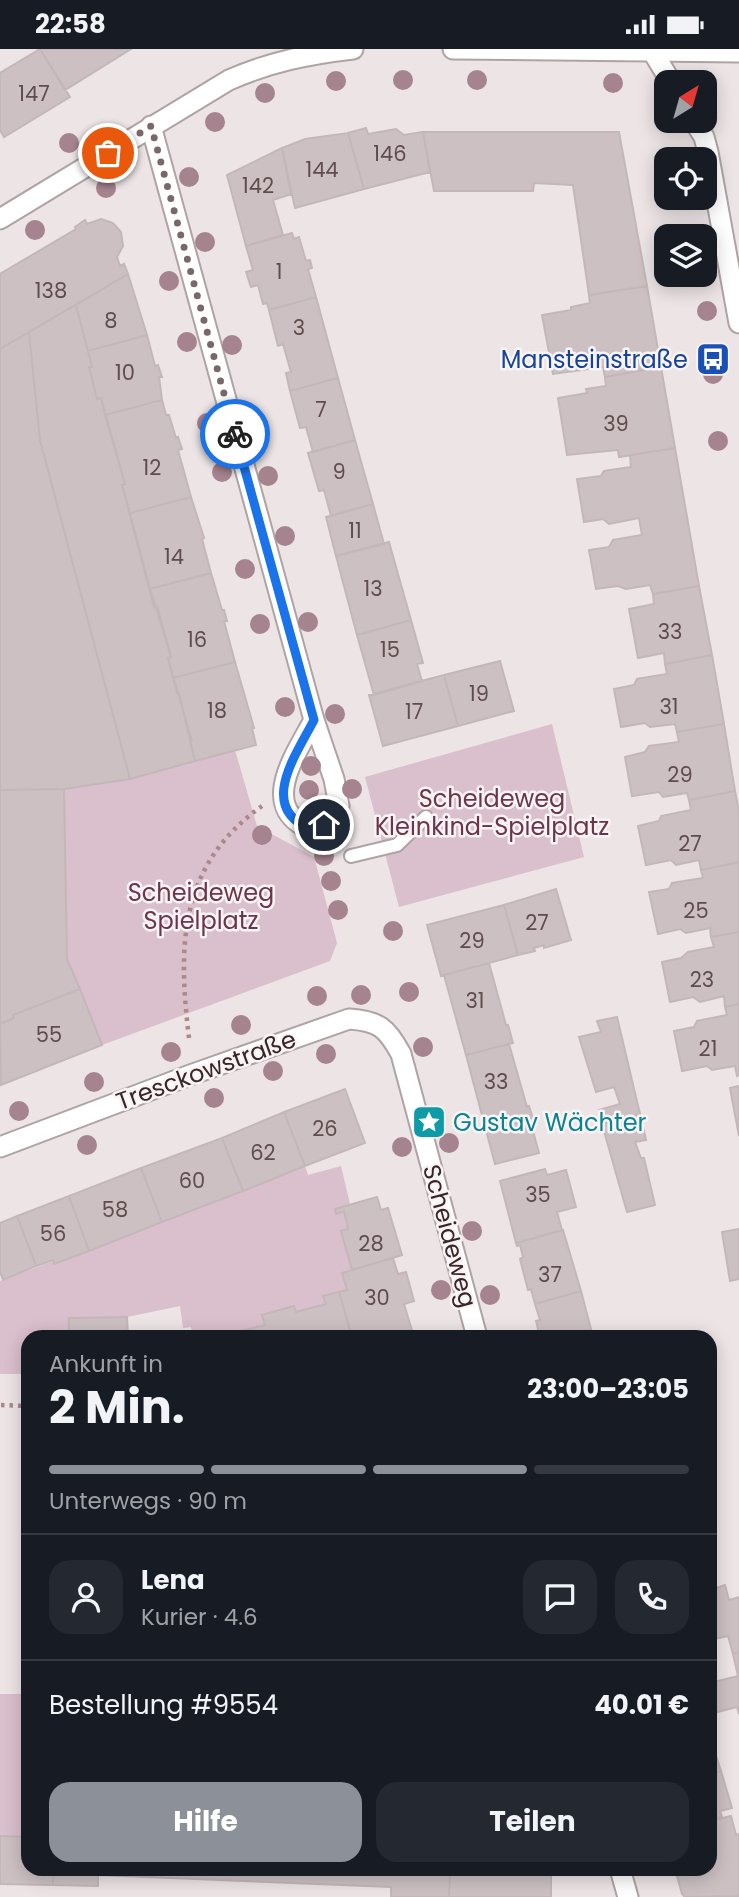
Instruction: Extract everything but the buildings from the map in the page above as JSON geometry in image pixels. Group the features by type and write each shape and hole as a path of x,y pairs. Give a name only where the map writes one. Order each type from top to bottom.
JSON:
{"street":[{"path":"0,219 229,80 259,67 310,54 354,49"},
{"path":"453,49 739,52"},
{"path":"652,51 664,70"},
{"path":"151,126 314,720 334,779 339,806 331,821 313,830 301,825 290,815 283,803 287,772 314,720"},
{"path":"702,133 708,152 739,323"},
{"name":"Tresckowstraße","path":"0,1147 349,1019 365,1020 378,1025 391,1034 401,1054"},
{"name":"Scheideweg","path":"401,1054 475,1330"},
{"path":"622,1876 628,1897"}],"lane":[{"path":"351,856 397,845 426,817"}],"path":[{"path":"189,1038 184,995 185,925 193,895 207,866 227,838 244,819 262,806"},
{"path":"1,1405 21,1406"}],"green space":[{"name":"Scheideweg Kleinkind-Spielplatz","path":"552,724 584,857 399,907 365,777"},
{"name":"Scheideweg Spielplatz","path":"235,750 257,826 314,857 337,943 330,961 102,1045 67,959 64,789 130,779"},
{"path":"305,1166 308,1175 341,1166 350,1204 335,1209 336,1214 344,1211 348,1229 341,1231 352,1270 347,1290 324,1297 326,1304 296,1312 294,1306 263,1315 265,1325 245,1330 191,1330 191,1327 183,1328 180,1306 127,1317 69,1317 69,1330 21,1330 21,1374 0,1374 0,1281"},
{"path":"0,1694 21,1694 21,1837 0,1836"}],"way so far":[{"path":"108,153 151,126 235,434"}],"place":[{"name":"Mansteinstraße","path":"713,359"},
{"name":"Gustav Wächter","path":"429,1122"}],"route":[{"path":"235,434 314,720 287,772 283,803 290,815 301,825 313,830 324,825"}]}
